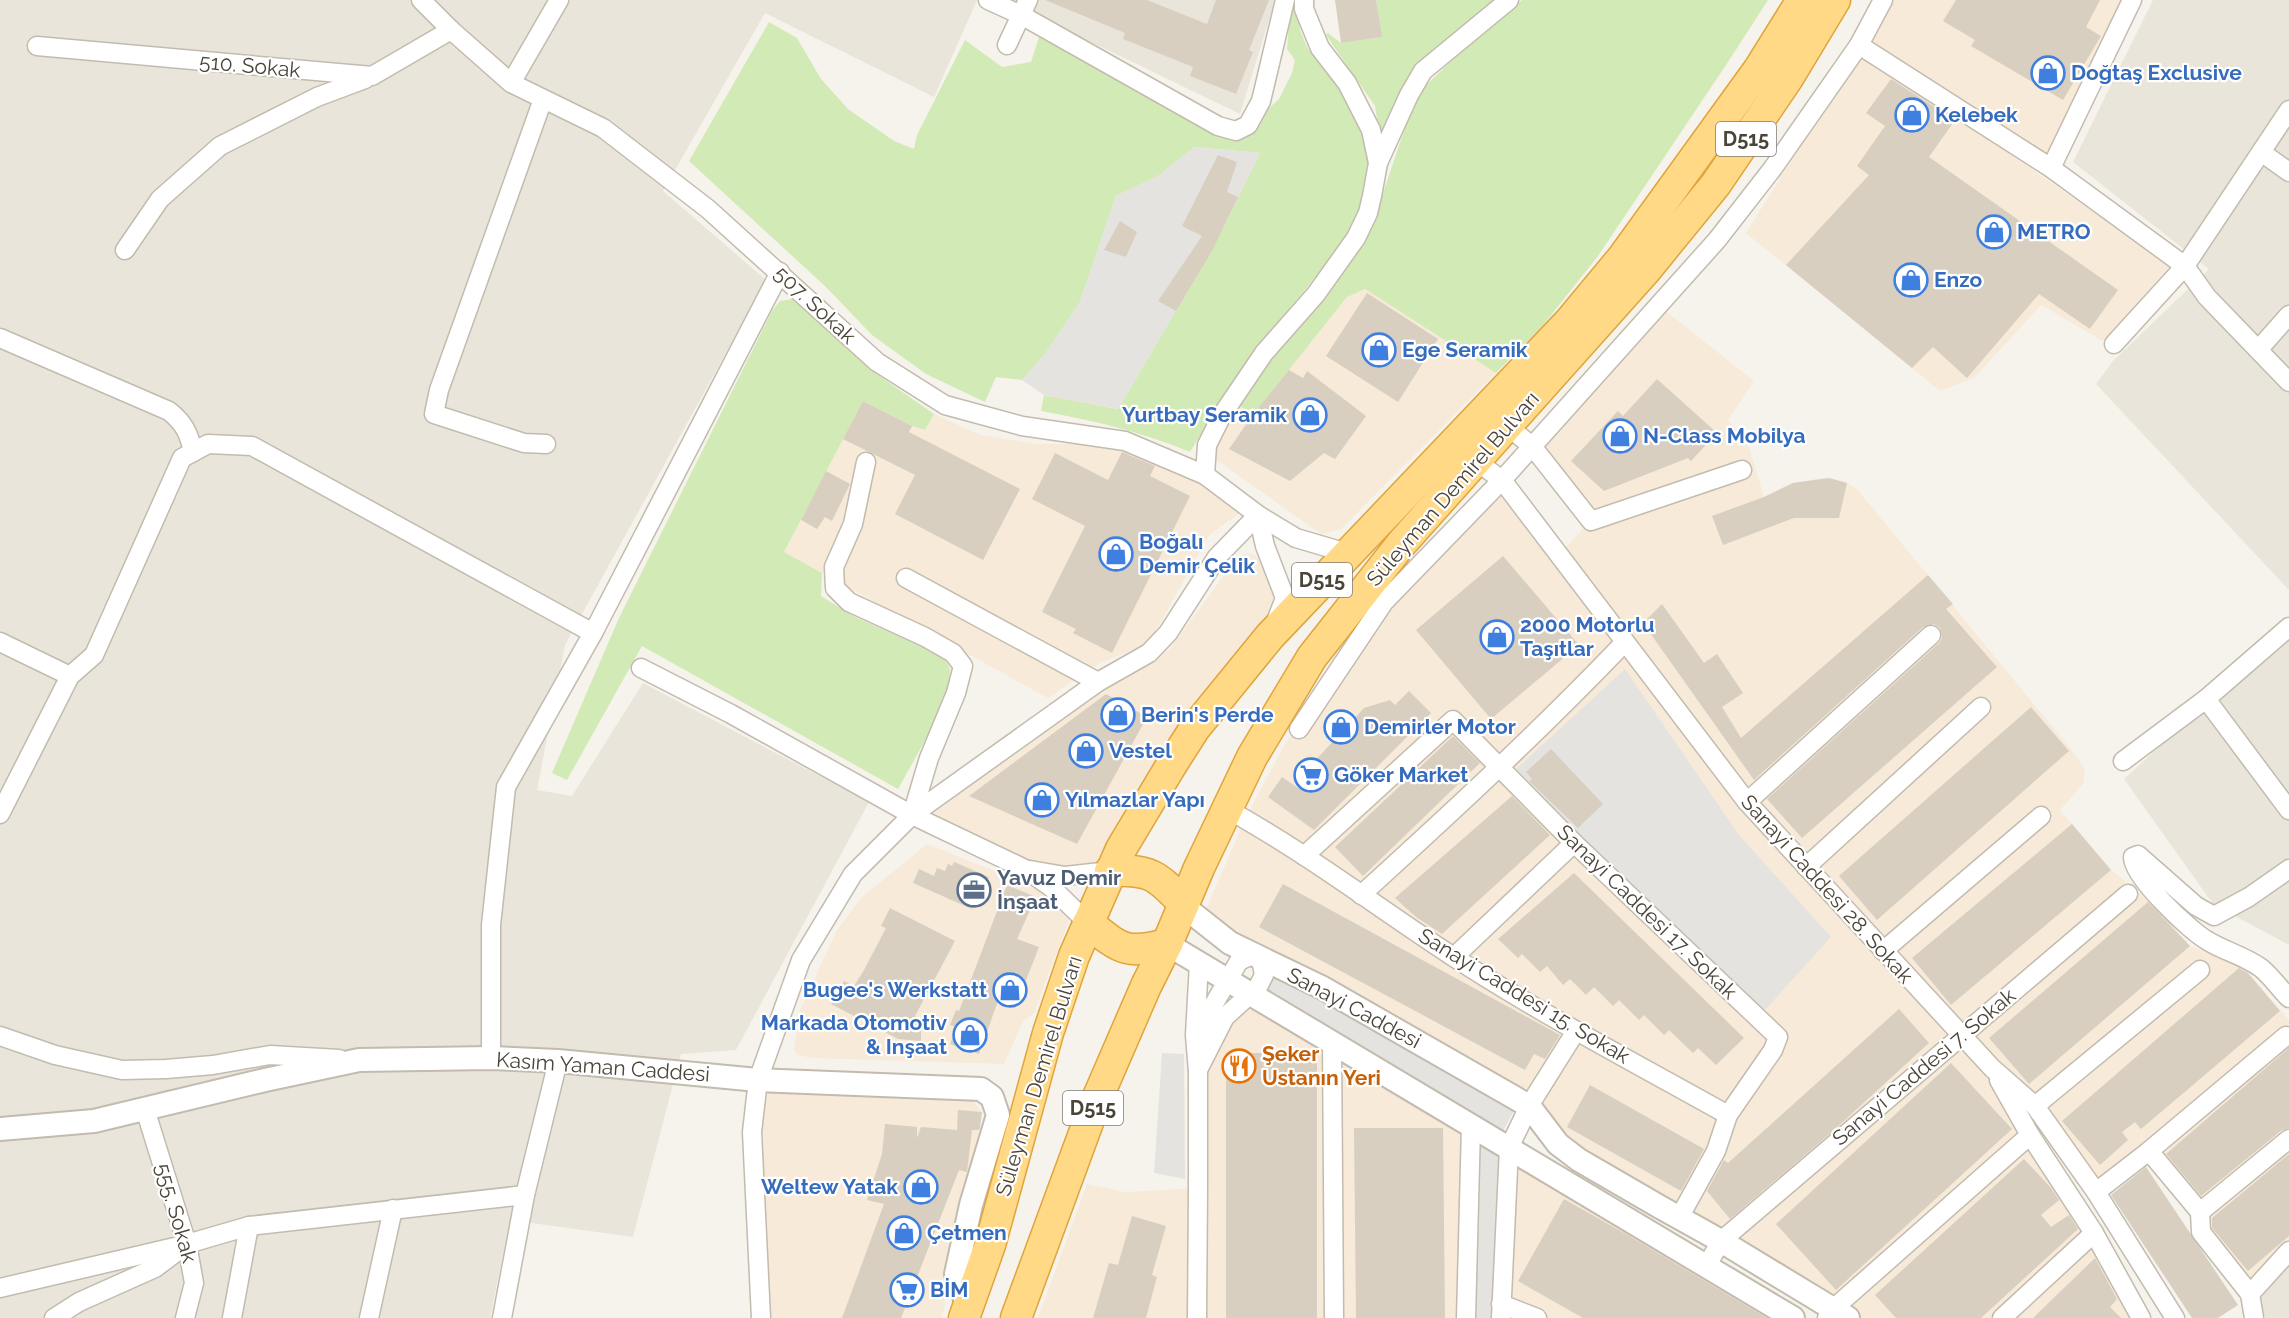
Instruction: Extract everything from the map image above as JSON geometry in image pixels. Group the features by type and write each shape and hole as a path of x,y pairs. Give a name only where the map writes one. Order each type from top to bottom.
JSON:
{"highway":[{"path":"1635,263 1676,164 1762,43 1788,0"},
{"name":"Süleyman Demirel Bulvarı","path":"1016,1318 1094,1106 1146,986 1252,757 1312,657 1402,543 1508,426 1635,263 1802,0"},
{"name":"Süleyman Demirel Bulvarı","path":"966,1312 990,1245 1048,1033 1074,956 1110,871 1131,831 1195,728 1270,636 1347,553 1569,322 1635,263 1716,183 1788,78 1835,0"},
{"path":"1635,263 1722,197 1791,100 1853,0"},
{"path":"1110,871 1130,870 1151,873 1184,904"},
{"path":"1088,923 1111,941 1131,951 1167,944"}],"street":[{"name":"507. Sokak","path":"421,0 511,83 603,128 708,209 877,362 945,405 1022,426 1125,441 1205,475 1258,515 1296,538 1347,553"},
{"path":"511,83 559,0"},
{"path":"988,0 1025,7 1218,126 1236,131 1248,125 1261,101 1285,0"},
{"path":"1304,0 1304,9 1320,48 1347,83 1371,129 1378,163"},
{"path":"1205,475 1207,445 1222,415 1264,353 1316,294 1356,238 1368,213 1378,163 1409,95 1423,71 1509,0"},
{"path":"1299,729 1384,602 1502,480 1717,240 1773,168 1859,45 1883,0"},
{"path":"2051,168 2132,0"},
{"path":"1007,45 1025,7"},
{"path":"125,250 160,199 220,146 317,98 372,76 451,30"},
{"path":"1859,45 2051,168 2185,266 2207,297 2289,382"},
{"name":"510. Sokak","path":"37,46 372,76"},
{"path":"543,99 439,390 434,414 524,443 546,444"},
{"path":"2114,344 2185,266 2289,110"},
{"path":"2261,152 2289,172"},
{"path":"491,1058 491,925 506,788 593,633 780,272"},
{"path":"2258,350 2289,315"},
{"path":"0,338 169,411 183,422 190,436 193,452"},
{"path":"1508,426 1532,446 1591,521 1742,470"},
{"path":"0,814 70,676 94,655 182,458 207,444 252,446 593,633"},
{"name":"Sanayi Caddesi 28. Sokak","path":"1476,461 1502,480 1747,802 1992,1068 2035,1106 2096,1192 2175,1318"},
{"path":"866,462 853,524 834,567 835,588 849,602 925,637 953,653 963,666 956,693 929,758 912,816"},
{"path":"1258,515 1265,546 1285,598 1270,636"},
{"path":"761,1318 752,1132 758,1080 801,960 853,874 912,816 1098,682 1149,653 1168,633 1217,557 1258,515"},
{"path":"906,578 1098,682"},
{"path":"2123,761 2206,699 2289,627"},
{"path":"1747,802 1931,635"},
{"path":"0,642 70,676"},
{"path":"1361,895 1499,769 1624,643"},
{"path":"640,668 731,714 912,816 1025,869 1052,888 1088,923"},
{"path":"2206,699 2289,810"},
{"path":"1806,867 1981,707"},
{"name":"Sanayi Caddesi 17. Sokak","path":"1304,856 1453,720 1574,843 1778,1037 1773,1050 1728,1114"},
{"name":"Sanayi Caddesi 15. Sokak","path":"1227,809 1304,856 1454,957 1576,1030 1728,1114"},
{"path":"1883,951 2041,816"},
{"path":"1454,957 1574,843"},
{"path":"2289,869 2249,897 2214,915 2196,906 2138,855 2133,857 2132,863 2174,913 2206,940 2261,968 2289,998"},
{"path":"1025,869 1065,876 1110,871"},
{"name":"Sanayi Caddesi 7. Sokak","path":"1721,1241 2128,894"},
{"name":"Sanayi Caddesi","path":"1184,904 1192,914 1230,943 1323,988 1529,1106 1558,1144 1572,1154 1721,1241 1836,1315"},
{"name":"Sanayi Caddesi","path":"1167,944 1793,1318"},
{"path":"1195,1035 1239,962 1257,957 1264,975 1258,987 1225,1017 1198,1072"},
{"path":"1197,1318 1198,1072 1195,1035 1199,963"},
{"path":"2035,1106 2200,970"},
{"path":"1537,1318 1501,1311 1509,1148 1529,1106 1576,1030"},
{"path":"0,1036 55,1055 122,1070 201,1066 270,1055 359,1060"},
{"path":"2096,1192 2149,1151 2286,1036"},
{"path":"1332,1043 1334,1318"},
{"name":"Kasım Yaman Caddesi","path":"0,1129 93,1121 359,1060 491,1058 558,1060 758,1080 981,1089 992,1097 998,1114 971,1205 956,1274 966,1312"},
{"path":"502,1318 525,1195 558,1060"},
{"path":"1992,1068 2030,1135 2094,1233 2141,1318"},
{"name":"555. Sokak","path":"145,1109 188,1244 194,1283 185,1318"},
{"path":"1679,1218 1716,1151 1728,1114"},
{"path":"1466,1318 1471,1126"},
{"path":"1836,1315 2030,1135"},
{"path":"2200,1212 2289,1139"},
{"path":"2149,1151 2200,1212 2201,1232 2250,1294 2254,1318"},
{"path":"0,1288 188,1244 249,1226 525,1195"},
{"path":"369,1318 393,1209"},
{"path":"232,1318 249,1226"},
{"path":"2002,1318 2094,1233"},
{"path":"1706,1267 1721,1241"},
{"path":"54,1318 79,1302 155,1268 188,1244"},
{"path":"2250,1294 2289,1251"}],"shaded area":[{"path":"0,0 977,0 934,97 765,13 663,191 766,280 565,645 537,790 572,796 643,683 869,802 736,1050 681,1054 633,1237 510,1220 490,1318 0,1318"},
{"path":"1004,0 1275,0 1240,114"},
{"path":"1883,0 2132,0 2051,168 1859,45"},
{"path":"2153,0 2289,0 2289,590 2096,384 2113,361 2209,269 2073,162"},
{"path":"1864,55 2170,266 2103,341 2041,305 1974,378 1940,391 1746,233 1807,135"},
{"path":"1194,147 1260,153 1213,248 1118,409 1044,395 1022,380 1045,354 1080,302 1116,196 1158,176"},
{"path":"1365,289 1496,373 1341,529 1321,534 1214,458 1214,447 1239,406 1254,414 1348,296"},
{"path":"1658,305 1754,381 1728,420 1749,447 1764,497 1793,483 1816,479 1829,478 1847,483 1857,489 2078,758 2085,770 2083,784 2060,810 2111,870 2150,900 2190,946 2242,966 2289,1020 2289,1251 2250,1294 2201,1232 2200,1212 2149,1152 2096,1192 1993,1070 2141,1318 1848,1318 1579,1160 1529,1106 1201,921 1245,819 1287,740 1299,729 1384,602 1502,480 1559,555 1590,521 1532,446"},
{"path":"863,401 912,426 925,430 934,414 980,435 1038,444 1119,444 1196,480 1240,513 1209,535 1154,634 1142,646 1100,663 1048,698 784,552"},
{"path":"1246,553 1253,554 1264,564 1275,593 1274,610 1193,707 1159,756 1095,872 1065,876 912,815 1098,682 1113,685 1169,650 1236,559"},
{"path":"2289,628 2289,945 2213,904 2124,779"},
{"path":"1625,669 1739,835 1831,937 1765,1010 1610,869 1515,770"},
{"path":"927,844 1042,890 1069,920 1034,1013 1023,1021 1004,1064 813,1058 797,1055 794,1049 800,1010 837,930 861,898"},
{"path":"1275,974 1516,1107 1502,1133 1264,995 1265,987"},
{"path":"1249,993 1471,1126 1466,1318 1038,1318 1087,1184 1125,1192 1198,1188 1198,1072"},
{"path":"1162,1053 1184,1054 1185,1179 1154,1173"},
{"path":"776,1092 971,1099 982,1112 972,1174 949,1240 944,1309 941,1318 768,1318 762,1121 768,1094"},
{"path":"1471,1126 1509,1148 1501,1318 1466,1318"},
{"path":"1509,1148 1793,1318 1501,1318"},
{"path":"2289,1251 2289,1318 2266,1318 2250,1294"}],"green space":[{"path":"1291,0 1298,0 1300,30 1307,47 1341,89 1360,124 1368,159 1359,211 1343,244 1265,338 1228,389 1190,452 1117,427 1041,411 1044,395 1118,409 1213,248 1260,153 1194,147 1158,176 1116,196 1080,302 1045,354 1022,380 996,377 985,402 926,374 872,335 826,287 689,161 769,22 797,38 821,79 848,109 894,141 914,149 917,135 965,40 1002,67 1031,62 1039,37 1230,138 1243,136 1259,127 1266,111 1279,99 1292,73 1295,60 1287,49"},
{"path":"1376,0 1498,0 1431,56 1384,139 1378,124 1375,106 1326,35 1328,33 1341,43 1381,37"},
{"path":"1522,0 1768,0 1598,256 1544,324 1496,373 1365,289 1347,297 1254,414 1239,406 1282,343 1360,246 1380,202 1416,95 1469,44"},
{"path":"792,299 801,301 878,375 934,414 925,430 912,426 863,401 784,552 822,573 821,596 855,617 943,656 950,669 948,699 898,789 642,646 567,780 552,773 619,618 772,311 780,301"}],"building":[{"path":"1045,0 1147,0 1207,24 1216,0 1269,0 1249,50 1253,52 1236,94 1190,76 1193,67 1123,39 1125,33"},
{"path":"1335,0 1376,0 1382,37 1341,43"},
{"name":"Doğtaş Exclusive","path":"1956,0 2100,0 2086,27 2101,36 2063,100 1971,46 1975,40 1943,21"},
{"path":"1891,79 1955,120 1929,157 2118,290 2090,329 2039,294 1967,378 1933,347 1912,368 1786,265 1869,175 1857,166 1885,126 1866,113"},
{"path":"1218,155 1237,162 1227,192 1238,197 1213,249 1176,311 1158,301 1202,236 1182,226"},
{"path":"1120,221 1137,232 1126,257 1104,250"},
{"name":"Ege Seramik","path":"1367,293 1438,339 1398,402 1326,356"},
{"name":"Yurtbay Seramik","path":"1289,370 1303,378 1307,371 1366,416 1335,459 1324,453 1290,481 1229,449 1254,413"},
{"path":"1657,379 1717,433 1691,461 1688,458 1604,491 1571,461 1618,411 1623,416"},
{"path":"863,401 912,426 909,432 1020,489 983,560 895,514 915,475 843,439"},
{"name":"Boğalı Demir Çelik","path":"1122,452 1155,466 1150,476 1190,496 1112,653 1073,633 1076,629 1042,612 1085,526 1032,499 1055,453 1108,480"},
{"path":"826,471 850,484 832,521 825,517 817,529 801,520"},
{"path":"1829,478 1847,483 1839,518 1794,518 1723,545 1712,516 1764,497 1793,483"},
{"name":"2000 Motorlu Taşıtlar","path":"1503,556 1579,645 1491,719 1416,630"},
{"path":"1928,575 1953,604 1946,609 1997,667 1802,838 1767,799 1939,643 1942,638 1940,628 1934,624 1923,627 1754,780 1643,623 1662,604 1704,663 1717,654 1743,693 1722,707 1741,738"},
{"path":"1409,691 1431,713 1314,830 1268,797 1282,777 1298,788 1311,765 1364,708 1390,700 1395,705"},
{"path":"1106,694 1147,717 1077,844 969,796"},
{"path":"2031,707 2069,751 1877,920 1839,876"},
{"path":"1453,736 1480,763 1363,876 1335,847"},
{"path":"1551,749 1603,804 1578,828 1529,781 1532,779 1526,772"},
{"path":"1512,796 1550,835 1442,934 1416,917 1395,898"},
{"path":"2072,824 2111,870 1951,1005 1912,958"},
{"path":"954,862 989,877 972,909 913,883 919,869 934,876 937,868 945,871 948,864 952,866"},
{"path":"1574,873 1744,1038 1716,1065 1698,1048 1693,1053 1669,1030 1664,1035 1644,1015 1639,1020 1619,1000 1613,1006 1594,987 1586,995 1570,979 1563,985 1547,966 1540,972 1522,954 1518,958 1498,939"},
{"path":"1283,884 1560,1035 1545,1059 1534,1054 1525,1070 1259,927"},
{"path":"1007,885 1036,897 1017,939 1039,947 1015,1008 998,1001 979,1054 950,1044 957,1027 950,1025 956,1010 959,1011"},
{"path":"2148,902 2190,946 2029,1084 1989,1038"},
{"path":"890,908 955,941 915,1016 921,1019 921,1041 898,1039 831,1004 844,981 854,986 864,970 886,928 881,926"},
{"path":"2239,968 2248,973 2280,1011 2141,1129 2135,1122 2122,1132 2128,1140 2100,1165 2062,1121"},
{"path":"1899,1009 1929,1043 1834,1130 1730,1219 1707,1191 1724,1160 1728,1163"},
{"path":"2289,1048 2289,1128 2282,1130 2201,1196 2166,1154"},
{"path":"1226,1053 1317,1053 1317,1318 1226,1318"},
{"path":"1951,1063 2012,1129 1836,1290 1776,1224"},
{"path":"1590,1085 1704,1149 1681,1191 1567,1127"},
{"path":"958,1110 982,1112 980,1128 972,1130 967,1172 959,1170 901,1318 842,1318 884,1204 867,1200 882,1154 885,1124 917,1127 917,1138 921,1127 957,1130"},
{"path":"1354,1128 1443,1128 1445,1318 1356,1318"},
{"path":"2289,1154 2289,1236 2248,1271 2212,1228 2212,1218"},
{"path":"2024,1159 2059,1200 2041,1215 2051,1227 2069,1215 2078,1229 1981,1318 1896,1318 1875,1295"},
{"path":"2146,1167 2238,1305 2218,1318 2192,1318 2111,1195"},
{"path":"1564,1199 1767,1318 1583,1318 1518,1281"},
{"path":"1132,1216 1166,1226 1152,1275 1157,1277 1146,1318 1093,1318 1109,1263 1118,1265"},
{"path":"2095,1258 2117,1299 2110,1307 2121,1318 2033,1318"}],"place":[{"name":"Doğtaş Exclusive","path":"2048,73"},
{"name":"Kelebek","path":"1912,115"},
{"name":"METRO","path":"1994,232"},
{"name":"Enzo","path":"1911,280"},
{"name":"Ege Seramik","path":"1379,350"},
{"name":"Yurtbay Seramik","path":"1310,415"},
{"name":"N-Class Mobilya","path":"1620,436"},
{"name":"Boğalı Demir Çelik","path":"1116,554"},
{"name":"2000 Motorlu Taşıtlar","path":"1497,637"},
{"name":"Berin's Perde","path":"1118,715"},
{"name":"Demirler Motor","path":"1341,727"},
{"name":"Vestel","path":"1086,751"},
{"name":"Göker Market","path":"1311,775"},
{"name":"Yılmazlar Yapı","path":"1042,800"},
{"name":"Yavuz Demir İnşaat","path":"974,890"},
{"name":"Bugee's Werkstatt","path":"1010,990"},
{"name":"Markada Otomotiv & Inşaat","path":"970,1035"},
{"name":"Şeker Ustanın Yeri","path":"1239,1066"},
{"name":"Weltew Yatak","path":"921,1187"},
{"name":"Çetmen","path":"904,1233"},
{"name":"BİM","path":"907,1290"}]}
